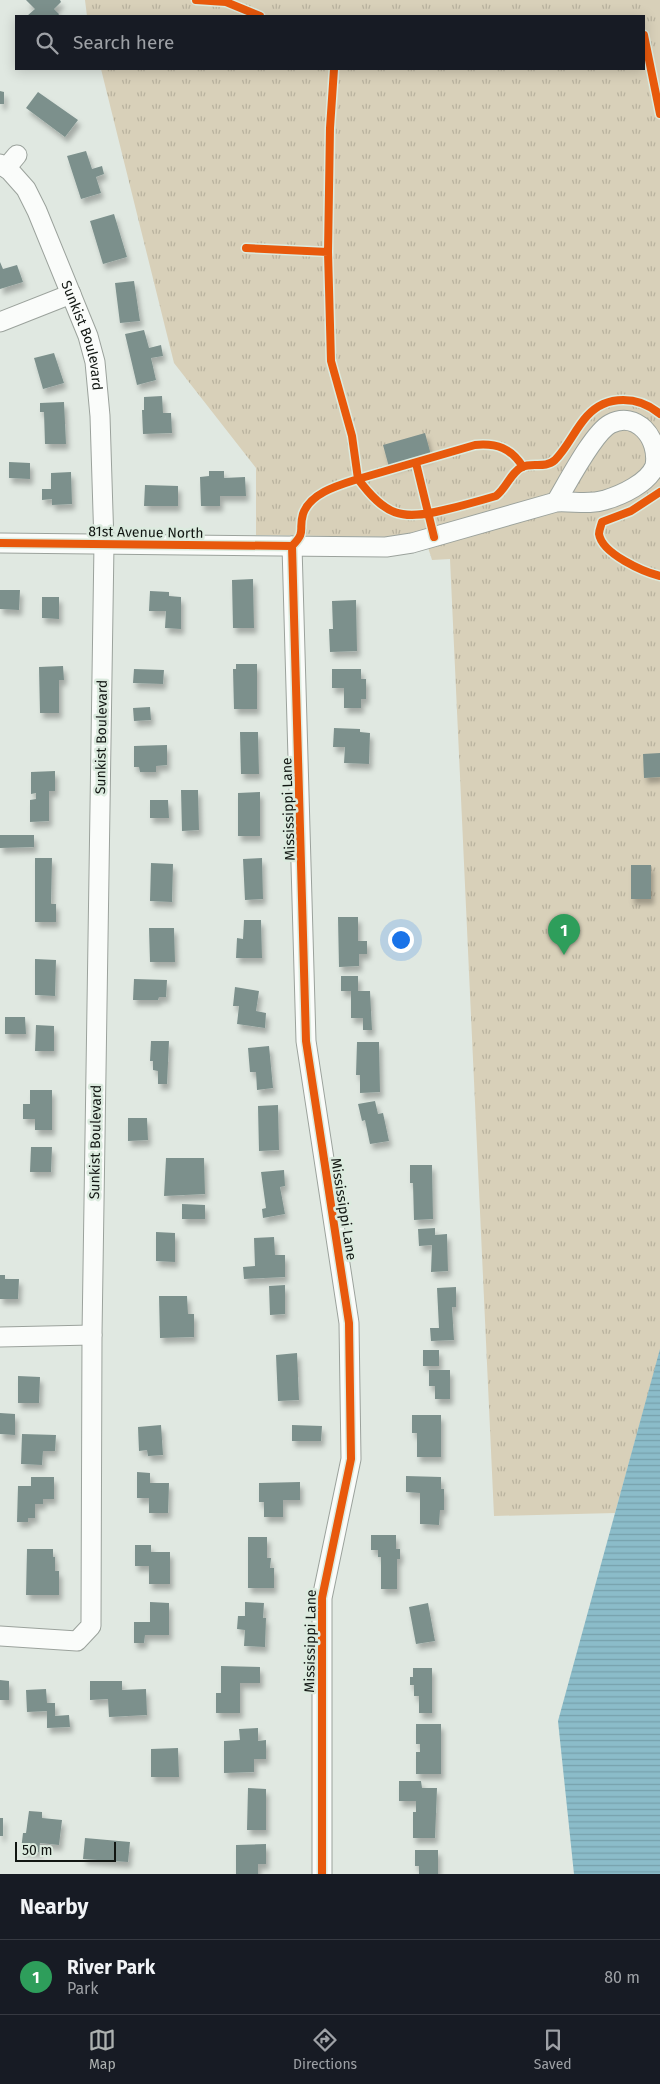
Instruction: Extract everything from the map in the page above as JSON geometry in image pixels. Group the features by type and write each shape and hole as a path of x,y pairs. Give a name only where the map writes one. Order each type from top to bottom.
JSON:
{"street":[{"name":"Sunkist Boulevard","path":"0,1636 77,1641 90,1626 92,1335 104,544 96,362 88,336 37,211 26,189 8,162"},
{"path":"0,322 71,294"},
{"name":"81st Avenue North","path":"0,543 400,546 556,502 574,501 589,503 605,500 634,486 648,476 655,466 657,452 653,436 646,427 636,422 624,420 608,425 573,472 556,502"},
{"name":"Mississippi Lane","path":"292,546 306,1041 351,1347 352,1459 322,1598 322,1874"},
{"path":"0,1337 92,1335"}],"green space":[{"path":"85,0 660,0 660,1351 615,1513 494,1516 450,559 432,560 424,535 403,537 256,535 256,468 174,363 101,70 645,70 645,15 87,15"}],"water":[{"path":"660,1349 660,1874 574,1874 558,1721"}],"building":[{"path":"26,0 60,0 61,2 54,9 58,15 28,15 35,9"},
{"path":"0,91 4,92 4,104 0,104"},
{"path":"38,92 78,120 65,137 26,108"},
{"path":"86,151 92,169 102,166 104,174 96,177 101,193 81,199 67,156"},
{"path":"114,214 127,257 103,264 90,221"},
{"path":"0,262 3,269 17,265 23,282 0,289"},
{"path":"134,281 140,321 120,323 115,283"},
{"path":"144,330 149,348 161,345 163,356 151,358 156,380 137,385 125,334"},
{"path":"54,353 64,383 43,389 34,358"},
{"path":"162,396 163,413 171,413 172,433 143,434 142,410 144,410 144,397"},
{"path":"64,402 66,444 45,444 44,412 40,412 40,403"},
{"path":"425,433 431,455 389,467 383,445"},
{"path":"9,462 30,463 30,479 9,478"},
{"path":"209,471 224,471 224,478 245,477 246,496 220,496 220,506 201,506 200,477 209,476"},
{"path":"71,472 72,504 52,505 52,499 42,500 42,489 51,489 51,473"},
{"path":"145,485 178,486 178,506 144,506"},
{"path":"253,579 254,628 233,628 232,580"},
{"path":"0,590 20,590 19,610 0,609"},
{"path":"150,591 169,592 169,596 181,597 181,629 165,628 166,611 149,611"},
{"path":"42,597 59,597 59,619 42,618"},
{"path":"356,600 357,651 330,652 329,629 333,629 332,601"},
{"path":"236,664 257,664 257,709 234,709 233,669 236,669"},
{"path":"63,666 64,680 59,680 59,713 40,713 39,667"},
{"path":"134,669 164,670 163,684 133,683"},
{"path":"332,669 361,669 361,679 366,679 366,699 361,699 361,708 344,708 344,688 332,688"},
{"path":"150,707 151,720 134,721 133,708"},
{"path":"334,728 360,729 360,732 370,733 369,764 344,763 345,747 333,747"},
{"path":"240,732 258,732 259,774 241,774"},
{"path":"167,745 167,765 156,766 156,772 140,772 139,767 134,767 134,746"},
{"path":"660,753 660,777 644,778 643,754"},
{"path":"55,771 55,791 49,791 49,821 30,822 30,800 36,799 36,793 31,794 31,772"},
{"path":"181,790 198,790 199,830 182,831"},
{"path":"260,792 260,836 238,836 238,793"},
{"path":"150,800 168,800 169,818 150,818"},
{"path":"0,835 34,835 34,847 0,848"},
{"path":"35,858 52,858 51,904 56,904 56,922 35,922"},
{"path":"262,858 263,899 245,900 243,859"},
{"path":"151,863 173,864 172,902 150,901"},
{"path":"631,865 651,865 651,899 631,899"},
{"path":"338,917 358,917 358,941 367,941 367,954 359,954 359,966 339,967"},
{"path":"244,920 261,920 262,958 236,958 237,938 243,939"},
{"path":"149,928 174,928 175,962 150,962"},
{"path":"35,959 56,960 55,996 35,995"},
{"path":"341,976 358,976 358,991 370,991 372,1030 363,1030 363,1018 351,1018 351,991 341,991"},
{"path":"134,979 167,980 166,997 159,997 158,1000 133,1000"},
{"path":"235,987 259,991 256,1011 266,1013 265,1028 237,1024 239,1006 233,1006"},
{"path":"5,1017 25,1017 26,1034 5,1034"},
{"path":"36,1025 54,1026 54,1051 35,1051"},
{"path":"151,1041 169,1041 167,1084 158,1084 158,1071 153,1070 153,1061 150,1061"},
{"path":"357,1042 379,1042 380,1092 360,1093 360,1075 356,1075"},
{"path":"269,1046 273,1088 257,1090 256,1072 250,1072 248,1048"},
{"path":"30,1090 52,1090 52,1130 35,1130 35,1119 23,1119 23,1104 30,1104"},
{"path":"375,1101 378,1114 383,1113 389,1141 370,1144 365,1120 362,1121 358,1104"},
{"path":"278,1105 279,1150 259,1151 258,1106"},
{"path":"128,1118 147,1118 148,1140 128,1141"},
{"path":"31,1147 52,1147 51,1172 30,1172"},
{"path":"166,1158 204,1158 205,1194 164,1196"},
{"path":"410,1165 432,1165 433,1219 414,1220 413,1183 410,1183"},
{"path":"284,1170 285,1186 280,1187 285,1214 263,1218 262,1209 266,1208 261,1172"},
{"path":"182,1204 205,1205 205,1219 182,1219"},
{"path":"435,1228 435,1235 447,1234 448,1271 431,1272 432,1245 419,1246 418,1229"},
{"path":"156,1232 175,1233 175,1262 156,1261"},
{"path":"274,1237 275,1255 285,1255 285,1277 244,1279 243,1267 255,1266 254,1238"},
{"path":"0,1275 5,1275 5,1279 19,1279 18,1299 0,1299"},
{"path":"285,1285 285,1314 270,1315 269,1286"},
{"path":"456,1287 456,1307 452,1307 454,1340 431,1341 430,1328 439,1328 437,1288"},
{"path":"159,1296 187,1296 188,1314 194,1314 194,1337 160,1338"},
{"path":"423,1350 439,1350 439,1366 423,1366"},
{"path":"297,1353 299,1400 278,1401 276,1355"},
{"path":"429,1370 450,1370 450,1399 435,1399 435,1386 429,1386"},
{"path":"18,1376 40,1377 39,1403 18,1403"},
{"path":"0,1413 15,1414 15,1435 0,1434"},
{"path":"412,1415 441,1415 441,1457 417,1457 417,1433 412,1433"},
{"path":"161,1425 163,1455 148,1456 147,1450 139,1451 138,1427"},
{"path":"292,1425 322,1426 321,1441 292,1441"},
{"path":"22,1434 56,1435 55,1451 43,1451 42,1465 21,1464"},
{"path":"137,1472 150,1473 150,1483 169,1483 168,1513 149,1513 149,1498 137,1498"},
{"path":"406,1476 441,1477 441,1489 444,1489 444,1510 440,1510 439,1525 420,1524 420,1493 406,1492"},
{"path":"31,1477 54,1477 54,1499 43,1499 43,1504 35,1504 35,1518 28,1518 28,1522 17,1522 18,1486 31,1486"},
{"path":"300,1482 300,1500 283,1500 283,1517 264,1517 264,1502 259,1502 259,1483"},
{"path":"371,1535 396,1535 396,1549 400,1549 400,1559 397,1559 397,1589 381,1589 381,1557 378,1557 378,1550 371,1550"},
{"path":"248,1537 267,1537 267,1558 271,1558 270,1568 274,1568 274,1588 248,1588"},
{"path":"135,1545 151,1545 151,1552 170,1552 170,1584 149,1584 149,1566 135,1566"},
{"path":"27,1549 53,1549 55,1571 59,1571 59,1595 26,1595"},
{"path":"150,1602 169,1603 169,1635 145,1635 144,1643 134,1643 134,1622 150,1622"},
{"path":"245,1602 264,1603 263,1618 266,1618 265,1647 244,1646 245,1630 237,1629 238,1616 245,1616"},
{"path":"428,1603 435,1641 416,1644 409,1607"},
{"path":"221,1666 260,1667 260,1683 240,1683 240,1713 216,1713 216,1693 221,1693"},
{"path":"413,1668 432,1668 432,1713 419,1713 419,1696 414,1696 414,1685 410,1685 410,1677 413,1677"},
{"path":"0,1680 9,1681 9,1700 0,1700"},
{"path":"90,1681 122,1681 122,1690 146,1689 147,1715 109,1717 108,1699 90,1700"},
{"path":"46,1689 47,1703 55,1703 55,1716 69,1715 70,1727 47,1728 47,1711 27,1712 26,1690"},
{"path":"416,1724 441,1724 441,1774 416,1774 416,1752 420,1752 420,1744 416,1744"},
{"path":"258,1728 258,1741 266,1740 266,1759 254,1759 254,1772 224,1773 224,1741 240,1740 239,1729"},
{"path":"178,1748 179,1777 151,1777 151,1749"},
{"path":"399,1781 421,1781 422,1788 437,1788 435,1838 413,1838 413,1812 416,1812 416,1801 399,1801"},
{"path":"248,1788 266,1789 266,1830 247,1830"},
{"path":"29,1811 42,1812 42,1818 62,1820 59,1845 40,1843 39,1852 21,1850"},
{"path":"0,1818 3,1818 3,1836 0,1836"},
{"path":"85,1838 130,1842 128,1862 83,1859"},
{"path":"266,1844 266,1864 258,1864 258,1874 236,1874 236,1845"},
{"path":"415,1850 438,1850 438,1874 419,1874 419,1866 415,1866"}],"cycle path":[{"path":"196,0 226,2 258,15"},
{"path":"645,40 660,114"},
{"path":"334,70 330,128 328,252 331,361 352,436 358,479 475,445 490,445 503,448 514,455 523,467"},
{"path":"246,248 328,252"},
{"path":"292,546 301,534 303,514 307,507 318,495 342,484 358,479 385,508 405,515 444,510 496,496 518,469 530,465 551,463 560,455 587,416 604,404 613,401 633,401 652,408 660,414"},
{"path":"416,463 434,537"},
{"path":"660,492 631,511 602,522 599,534 602,541 615,555 644,571 660,576"},
{"path":"0,543 292,546"},
{"path":"292,546 306,1041 349,1323 351,1459 322,1598 322,1874"}],"place":[{"name":"River Park","path":"564,955"}]}
